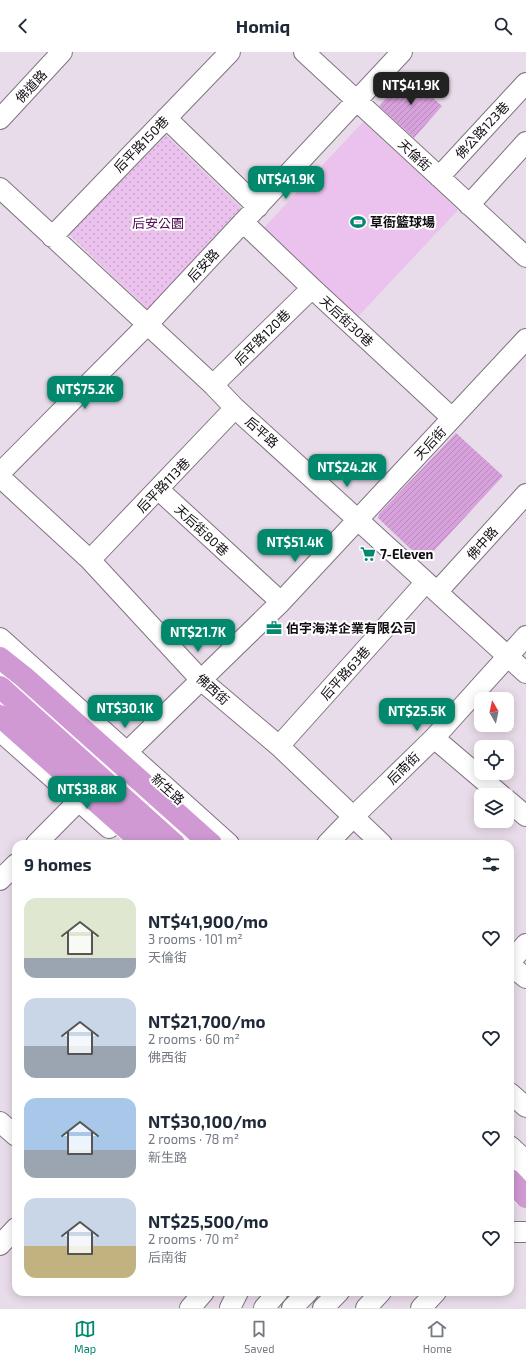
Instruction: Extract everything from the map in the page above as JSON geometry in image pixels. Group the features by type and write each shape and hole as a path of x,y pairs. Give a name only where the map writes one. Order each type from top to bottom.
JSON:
{"highway":[{"path":"0,658 24,677 207,840"},
{"path":"8,687 170,840"},
{"path":"0,702 155,840"},
{"path":"0,716 140,840"},
{"path":"514,1167 526,1180"},
{"path":"514,1184 526,1197"}],"street":[{"name":"佛道路","path":"0,119 62,52"},
{"name":"后平路150巷","path":"52,237 230,52"},
{"name":"天倫街","path":"304,52 469,205 525,254"},
{"name":"后安路","path":"0,473 147,325 402,52"},
{"name":"佛公路123巷","path":"439,177 526,83"},
{"path":"166,118 258,207"},
{"path":"469,205 526,142"},
{"name":"后平路","path":"0,188 213,385 235,408 526,673"},
{"name":"天后街30巷","path":"243,222 452,418"},
{"name":"后平路120巷","path":"213,385 312,288"},
{"name":"天后街","path":"40,840 78,800 281,602 526,339"},
{"name":"后平路113巷","path":"90,560 159,490 235,408"},
{"name":"佛西街","path":"0,477 90,560 201,680 279,746 378,840"},
{"name":"天后街80巷","path":"159,490 281,602"},
{"name":"佛中路","path":"432,587 526,494"},
{"name":"后平路63巷","path":"279,746 432,587"},
{"name":"后南街","path":"331,840 434,738 526,636"},
{"name":"新生路","path":"0,638 225,840"},
{"name":"新生路","path":"0,672 8,687 84,750 111,768 190,840"},
{"path":"0,702 8,687"},
{"name":"新生路","path":"0,731 124,840"},
{"path":"434,738 493,788"},
{"name":"新生路","path":"84,750 110,828"},
{"path":"514,806 526,816"},
{"path":"0,880 12,868"},
{"path":"514,958 526,944"},
{"path":"514,968 526,978"},
{"path":"514,1096 526,1107"},
{"path":"0,1122 12,1132"},
{"path":"514,1150 526,1161"},
{"path":"514,1174 526,1176"},
{"path":"514,1196 526,1197"},
{"path":"0,1245 12,1232"},
{"path":"514,1232 526,1232"},
{"path":"230,1308 236,1296"},
{"path":"264,1308 274,1296"},
{"path":"292,1308 304,1296"},
{"path":"323,1308 335,1296"},
{"path":"366,1308 377,1296"},
{"path":"421,1308 432,1296"}],"green space":[{"name":"草衙籃球場","path":"363,122 458,210 353,322 258,234"},
{"name":"后安公園","path":"165,134 246,212 150,312 69,234"}],"building":[{"path":"407,75 442,106 414,138 379,106"},
{"path":"456,433 503,476 431,554 416,554 378,518 379,514"}],"place":[{"name":"草衙籃球場","path":"358,222"},
{"name":"7-Eleven","path":"368,554"},
{"name":"伯宇海洋企業有限公司","path":"274,628"}]}
